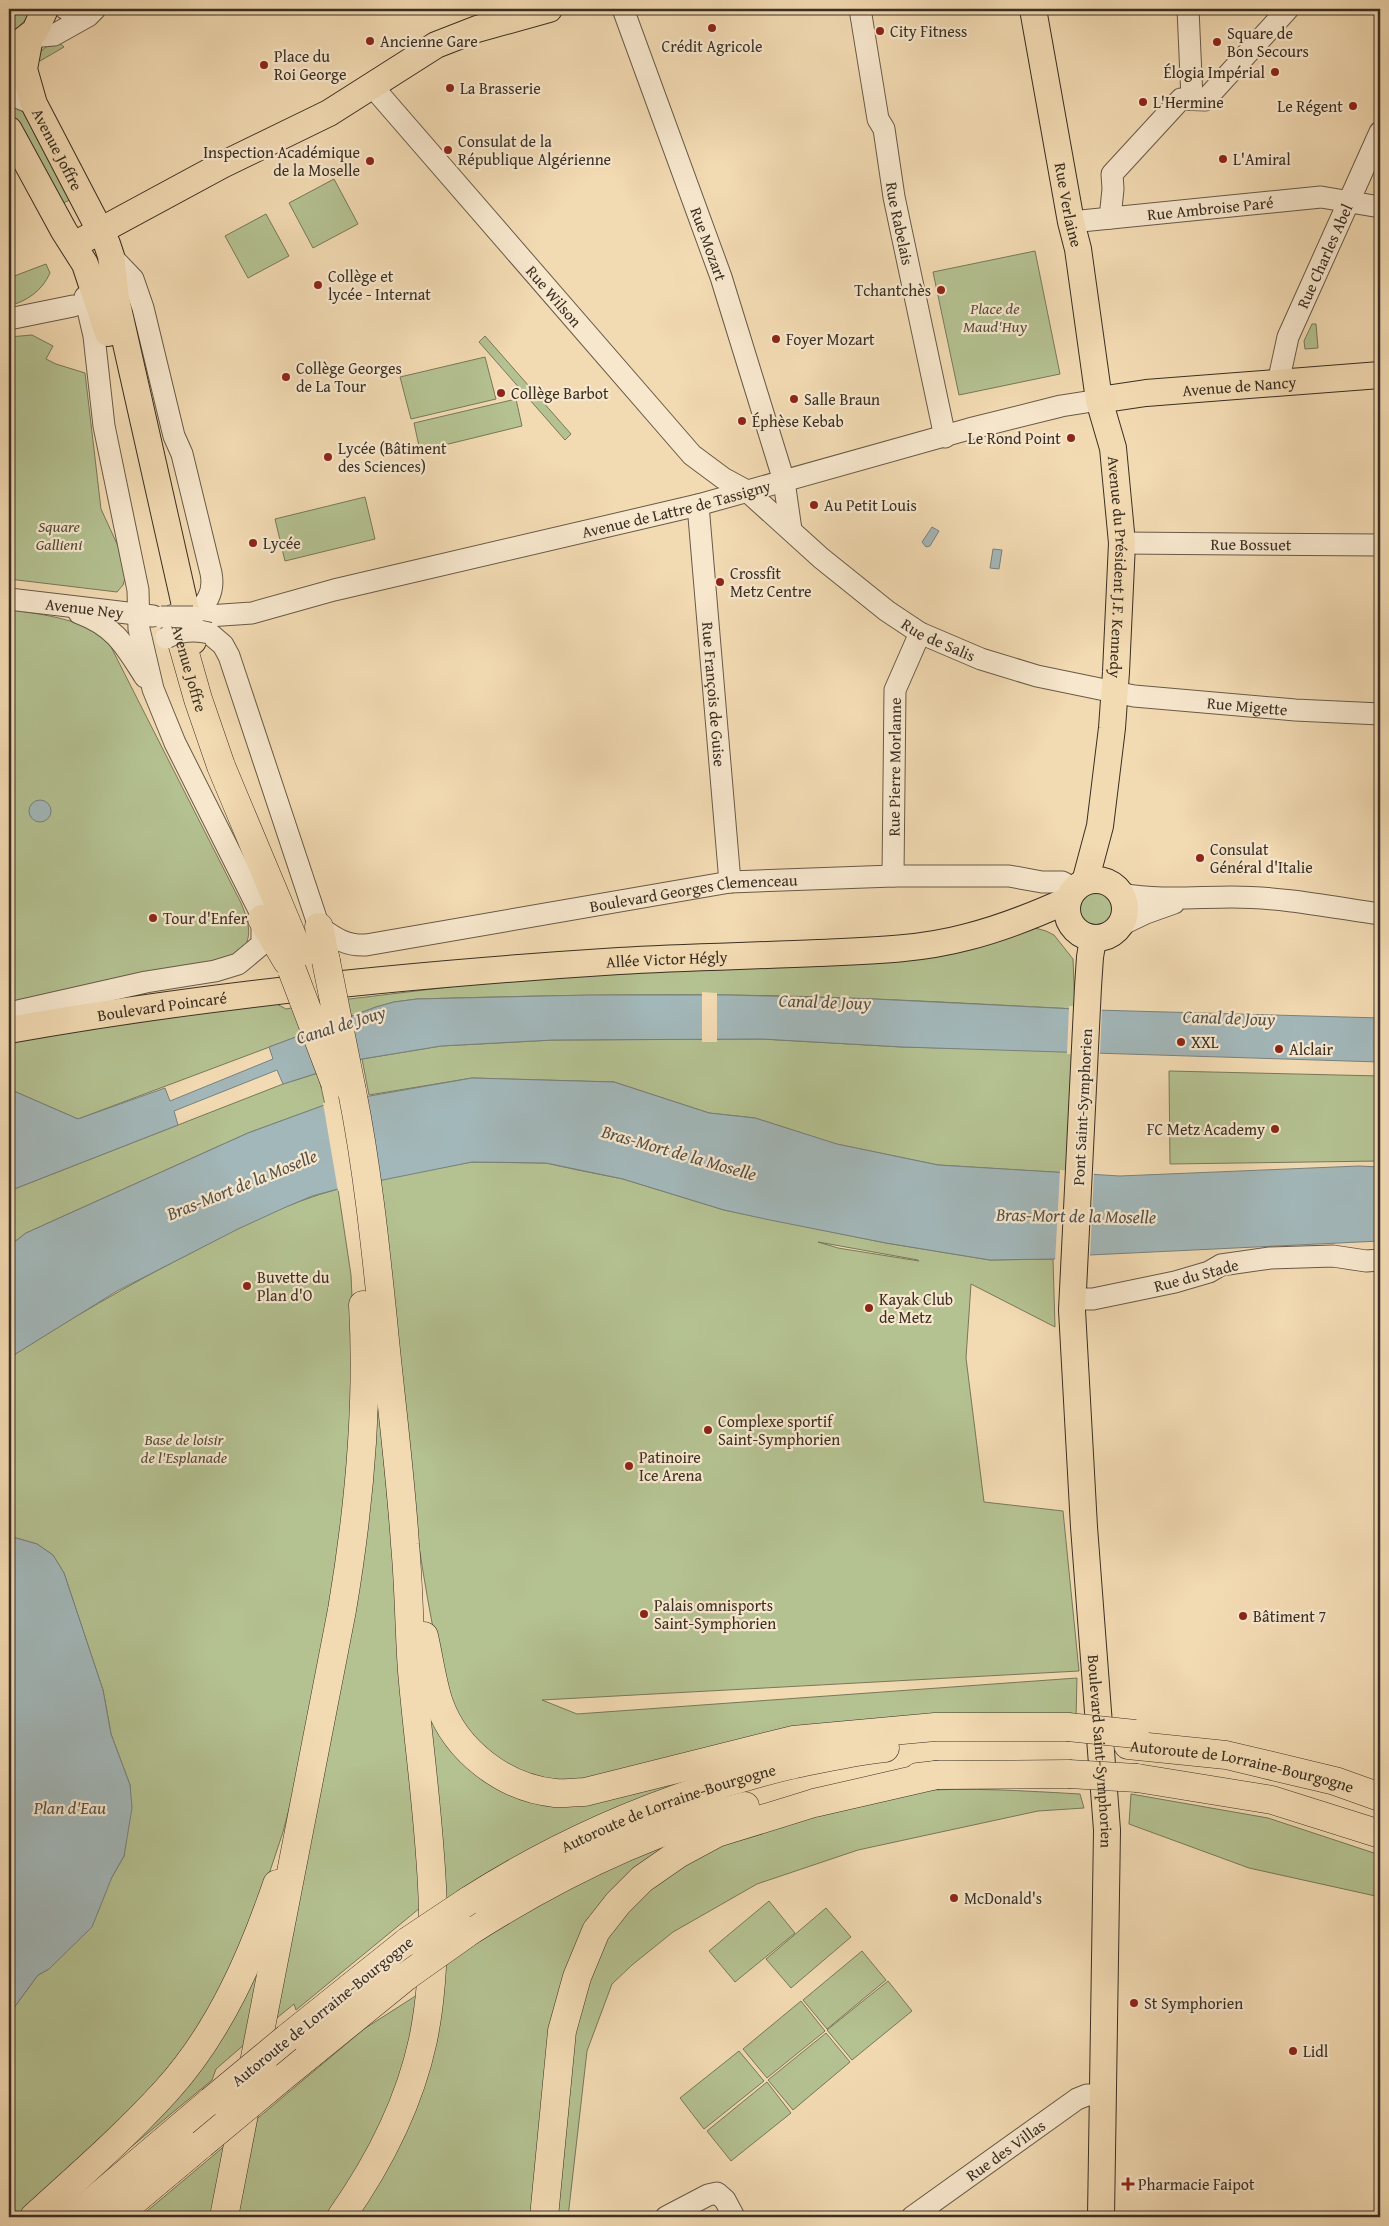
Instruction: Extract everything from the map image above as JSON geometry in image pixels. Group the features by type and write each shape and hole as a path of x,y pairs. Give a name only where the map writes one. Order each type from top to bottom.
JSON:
{"highway":[{"name":"Avenue Joffre","path":"191,626 198,699 221,766 310,970"},
{"name":"Avenue Joffre","path":"191,626 233,766 310,970"},
{"path":"224,2217 342,1610 355,1532 363,1452 366,1232 360,1132 343,1087 310,970 262,919"},
{"path":"310,970 319,927"},
{"path":"342,2217 366,2183 390,2138 409,2089 422,2041 430,1989 432,1888 412,1669 405,1544 366,1232"},
{"path":"405,1544 439,1703 450,1726 464,1745 481,1762 502,1776 524,1786 554,1793 585,1792 793,1740 935,1727 1068,1734"},
{"path":"34,2217 167,2090 214,2026 230,1997 276,1885 325,1696"},
{"name":"Autoroute de Lorraine-Bourgogne","path":"74,2217 211,2101 408,1941 468,1901 533,1862 622,1820 697,1792 768,1771 823,1758 881,1749 1068,1734 1209,1743 1226,1755 1326,1779 1380,1797"},
{"name":"Autoroute de Lorraine-Bourgogne","path":"115,2217 408,1975 470,1931 519,1900 568,1874 637,1843 708,1816 809,1790 936,1775 1069,1774 1137,1778 1272,1800 1380,1834"},
{"path":"544,2217 562,2031 576,1977 596,1931 618,1903 642,1879 678,1854 717,1833 814,1804 936,1775"}],"main road":[{"path":"19,42 40,26 45,9"},
{"path":"74,245 273,139 329,112 444,41 477,29 549,9"},
{"name":"Rue Verlaine","path":"1033,9 1071,222 1078,249 1099,400"},
{"name":"Avenue Joffre","path":"19,42 34,104 112,256 116,300 191,626"},
{"name":"Avenue Joffre","path":"9,130 64,231 85,264 97,296 191,626"},
{"name":"Avenue de Nancy","path":"1099,400 1140,394 1380,375"},
{"name":"Avenue du Président J.F. Kennedy","path":"1089,902 1100,826 1114,693 1122,544 1113,448 1099,400"},
{"name":"Allée Victor Hégly","path":"310,970 409,977 611,962 912,948 965,938 1089,902 1109,936 1121,925"},
{"name":"Pont Saint-Symphorien","path":"1073,1293 1090,957 1089,902"},
{"name":"Boulevard Poincaré","path":"9,1030 111,1014 310,970"},
{"name":"Boulevard Saint-Symphorien","path":"1073,1293 1084,1526 1107,1830 1101,2217"}],"street":[{"path":"66,9 81,9"},
{"path":"19,42 54,35 88,16 95,9"},
{"name":"Rue Rabelais","path":"860,9 878,119 884,129 894,197 945,437"},
{"path":"1188,9 1192,99"},
{"path":"1110,218 1113,189 1112,174 1180,99 1205,100 1288,9"},
{"name":"Rue Mozart","path":"623,10 721,277 784,481"},
{"name":"Rue Wilson","path":"372,86 692,455 723,478 747,492"},
{"path":"9,94 34,104"},
{"name":"Rue Charles Abel","path":"1278,383 1288,337 1380,132"},
{"name":"Rue Ambroise Paré","path":"1071,222 1321,197 1380,207"},
{"name":"Avenue Joffre","path":"74,245 76,268 87,302 94,336 104,426 138,590 140,629 151,681 175,744 262,919"},
{"name":"Avenue Joffre","path":"112,256 133,279 142,308 174,436 182,454 213,585 208,601 191,626 229,656"},
{"path":"9,319 73,306"},
{"name":"Avenue de Lattre de Tassigny","path":"252,613 334,590 698,505 1061,406 1099,400"},
{"path":"784,481 791,530"},
{"name":"Rue de Salis","path":"747,492 821,558 887,611 920,633 956,650 1010,669 1114,693"},
{"name":"Rue François de Guise","path":"698,505 730,882"},
{"name":"Rue Bossuet","path":"1122,544 1380,545"},
{"name":"Avenue Ney","path":"9,599 139,615 191,626 252,613"},
{"path":"50,604 95,619 108,627 151,681"},
{"name":"Avenue Joffre","path":"252,613 239,622 232,630 229,639 229,656 319,927"},
{"path":"151,681 156,650 191,626"},
{"name":"Rue Pierre Morlanne","path":"893,876 895,690 920,633"},
{"name":"Rue Migette","path":"1114,693 1216,704 1380,714"},
{"name":"Boulevard Georges Clemenceau","path":"319,927 341,942 366,945 730,882 893,876 1009,876 1042,882 1062,882 1089,902 1144,898 1232,897 1274,900 1380,914"},
{"name":"Boulevard Georges Clemenceau","path":"1121,925 1146,913 1187,899"},
{"name":"Boulevard Poincaré","path":"9,1013 146,982 215,971 238,964 262,944 262,919"},
{"name":"Rue du Stade","path":"1073,1293 1093,1299 1175,1282 1209,1272 1221,1265 1270,1258 1333,1256 1366,1261 1380,1260"},
{"name":"Rue des Villas","path":"912,2217 1077,2099 1088,2095 1103,2095"},
{"path":"666,2217 708,2195 717,2193 725,2200 734,2217"}],"green space":[{"path":"13,9 31,9 22,23 9,33 9,13"},
{"path":"56,40 64,47 40,61 38,57 42,50"},
{"path":"17,103 21,106 72,199 61,204 12,116"},
{"path":"334,179 358,224 313,248 289,203"},
{"path":"266,214 289,256 248,278 225,236"},
{"name":"Place de Maud'Huy","path":"1035,251 1060,374 959,395 933,272"},
{"path":"46,264 50,273 43,285 28,298 9,306 9,278"},
{"path":"1312,324 1316,324 1318,348 1305,349 1304,341"},
{"name":"Square Gallieni","path":"32,335 53,346 46,359 85,373 101,509 118,546 125,578 123,585 117,592 9,579 9,337"},
{"path":"485,336 571,434 565,440 479,342"},
{"path":"485,357 496,399 411,419 400,377"},
{"path":"516,399 522,426 420,451 414,423"},
{"path":"365,497 375,539 285,561 275,519"},
{"path":"9,609 64,619 90,629 111,647 245,912 249,928 247,942 232,963 9,1017"},
{"path":"1097,892 1104,893 1109,897 1113,902 1113,916 1109,921 1104,925 1097,926 1090,925 1085,921 1081,916 1080,909 1081,902 1085,897 1090,893"},
{"path":"1017,923 1054,935 1073,959 1075,1009 901,1000 771,996 611,995 417,999 376,1007 78,1119 9,1089 9,1038 275,1003 286,1009 316,1003 707,956"},
{"path":"762,1039 902,1047 1073,1051 1068,1173 938,1165 836,1144 755,1118 709,1113 614,1082 472,1078 369,1095 362,1059 441,1046 553,1040"},
{"name":"FC Metz Academy","path":"1169,1071 1380,1076 1380,1161 1170,1164"},
{"path":"318,1073 325,1105 248,1133 26,1233 9,1246 9,1191 283,1084"},
{"path":"472,1162 546,1163 623,1179 724,1210 886,1243 990,1260 1053,1259 1055,1327 971,1284 966,1358 984,1502 1063,1511 1079,1671 542,1700 577,1714 1077,1678 1076,1718 926,1720 814,1731 688,1756 599,1780 601,1797 674,1775 691,1838 651,1863 623,1886 596,1918 581,1945 570,1974 556,2035 551,2066 547,2127 558,2127 567,2051 577,2001 594,1953 613,1919 622,1909 642,1890 677,1866 730,1837 773,1818 877,1795 955,1789 1080,1794 1084,1808 1038,1811 858,1850 757,1884 673,1932 612,1984 587,2051 568,2217 140,2217 364,2029 442,1979 440,1877 420,1656 439,1659 409,1480 395,1360 378,1179","holes":["818,1242 918,1260 838,1248"]},
{"name":"Base de loisir de l'Esplanade","path":"338,1189 351,1275 355,1365 345,1529 300,1767 283,1832 242,1955 169,2073 21,2217 9,2217 9,2024 14,2017 13,2009 38,1975 49,1969 112,1877 124,1856 130,1785 111,1734 103,1690 64,1573 53,1555 37,1544 9,1536 9,1358 121,1290 226,1234 300,1201"},
{"path":"378,1398 426,1903 296,2010 294,2004 267,2026"},
{"path":"1131,1794 1268,1818 1380,1855 1380,1897 1249,1868 1129,1824"},
{"path":"275,1898 253,2037 216,2069 212,2080 125,2152 174,2091"},
{"path":"769,1901 795,1933 735,1982 709,1951"},
{"path":"826,1908 851,1937 791,1988 766,1959"},
{"path":"862,1951 886,1980 827,2029 803,2000"},
{"path":"888,1981 912,2011 852,2060 827,2030"},
{"path":"801,2001 825,2031 767,2078 743,2049"},
{"path":"826,2033 850,2062 793,2110 768,2080"},
{"path":"739,2051 764,2081 704,2129 680,2098"},
{"path":"767,2082 791,2113 731,2161 707,2131"}],"water":[{"path":"932,527 939,531 930,546 926,547 922,542"},
{"path":"993,549 1002,550 999,569 990,568"},
{"path":"40,800 48,803 51,811 48,819 40,822 32,819 29,811 32,803"},
{"name":"Canal de Jouy","path":"588,995 728,995 874,999 1095,1010 1380,1018 1380,1062 902,1047 762,1039 553,1040 441,1046 362,1059 283,1084 277,1070 174,1111 178,1125 9,1191 9,1089 78,1119 165,1088 170,1101 273,1059 269,1047 394,1002 417,999"},
{"name":"Bras-Mort de la Moselle","path":"472,1078 614,1082 709,1113 755,1118 837,1144 938,1165 1120,1176 1359,1166 1380,1167 1380,1241 1090,1255 1053,1259 990,1260 886,1243 724,1210 623,1179 546,1163 472,1162 338,1189 312,1196 286,1207 238,1229 117,1291 9,1358 9,1246 26,1233 248,1133 330,1103"},
{"name":"Plan d'Eau","path":"9,1536 37,1544 53,1555 64,1573 103,1690 111,1734 130,1785 132,1808 124,1856 112,1877 92,1927 49,1969 38,1975 13,2009 14,2017 9,2024"}],"pier":[{"path":"702,992 717,993 717,1042 702,1042"},
{"path":"1069,1006 1102,1007 1100,1055 1067,1054"},
{"path":"361,1095 376,1182 338,1191 323,1103"},
{"path":"1060,1170 1094,1172 1090,1258 1055,1262"}],"place":[{"name":"Crédit Agricole","path":"712,28"},
{"name":"City Fitness","path":"880,31"},
{"name":"Ancienne Gare","path":"370,41"},
{"name":"Square de Bon Secours","path":"1217,42"},
{"name":"Place du Roi George","path":"264,65"},
{"name":"Élogia Impérial","path":"1275,72"},
{"name":"La Brasserie","path":"450,88"},
{"name":"L'Hermine","path":"1143,102"},
{"name":"Le Régent","path":"1353,106"},
{"name":"Consulat de la République Algérienne","path":"448,150"},
{"name":"L'Amiral","path":"1223,159"},
{"name":"Inspection Académique de la Moselle","path":"370,161"},
{"name":"Collège et lycée - Internat","path":"318,285"},
{"name":"Tchantchès","path":"941,290"},
{"name":"Foyer Mozart","path":"776,339"},
{"name":"Collège Georges de La Tour","path":"286,377"},
{"name":"Collège Barbot","path":"501,393"},
{"name":"Salle Braun","path":"794,399"},
{"name":"Éphèse Kebab","path":"742,421"},
{"name":"Le Rond Point","path":"1071,438"},
{"name":"Lycée (Bâtiment des Sciences)","path":"328,457"},
{"name":"Au Petit Louis","path":"814,505"},
{"name":"Lycée","path":"253,543"},
{"name":"Crossfit Metz Centre","path":"720,582"},
{"name":"Consulat Général d'Italie","path":"1200,858"},
{"name":"Tour d'Enfer","path":"153,918"},
{"name":"XXL","path":"1181,1042"},
{"name":"Alclair","path":"1279,1049"},
{"name":"FC Metz Academy","path":"1275,1129"},
{"name":"Buvette du Plan d'O","path":"247,1286"},
{"name":"Kayak Club de Metz","path":"869,1308"},
{"name":"Complexe sportif Saint-Symphorien","path":"708,1430"},
{"name":"Patinoire Ice Arena","path":"629,1466"},
{"name":"Palais omnisports Saint-Symphorien","path":"644,1614"},
{"name":"Bâtiment 7","path":"1243,1616"},
{"name":"McDonald's","path":"954,1898"},
{"name":"St Symphorien","path":"1134,2003"},
{"name":"Lidl","path":"1293,2051"},
{"name":"Pharmacie Faipot","path":"1128,2184"}]}
